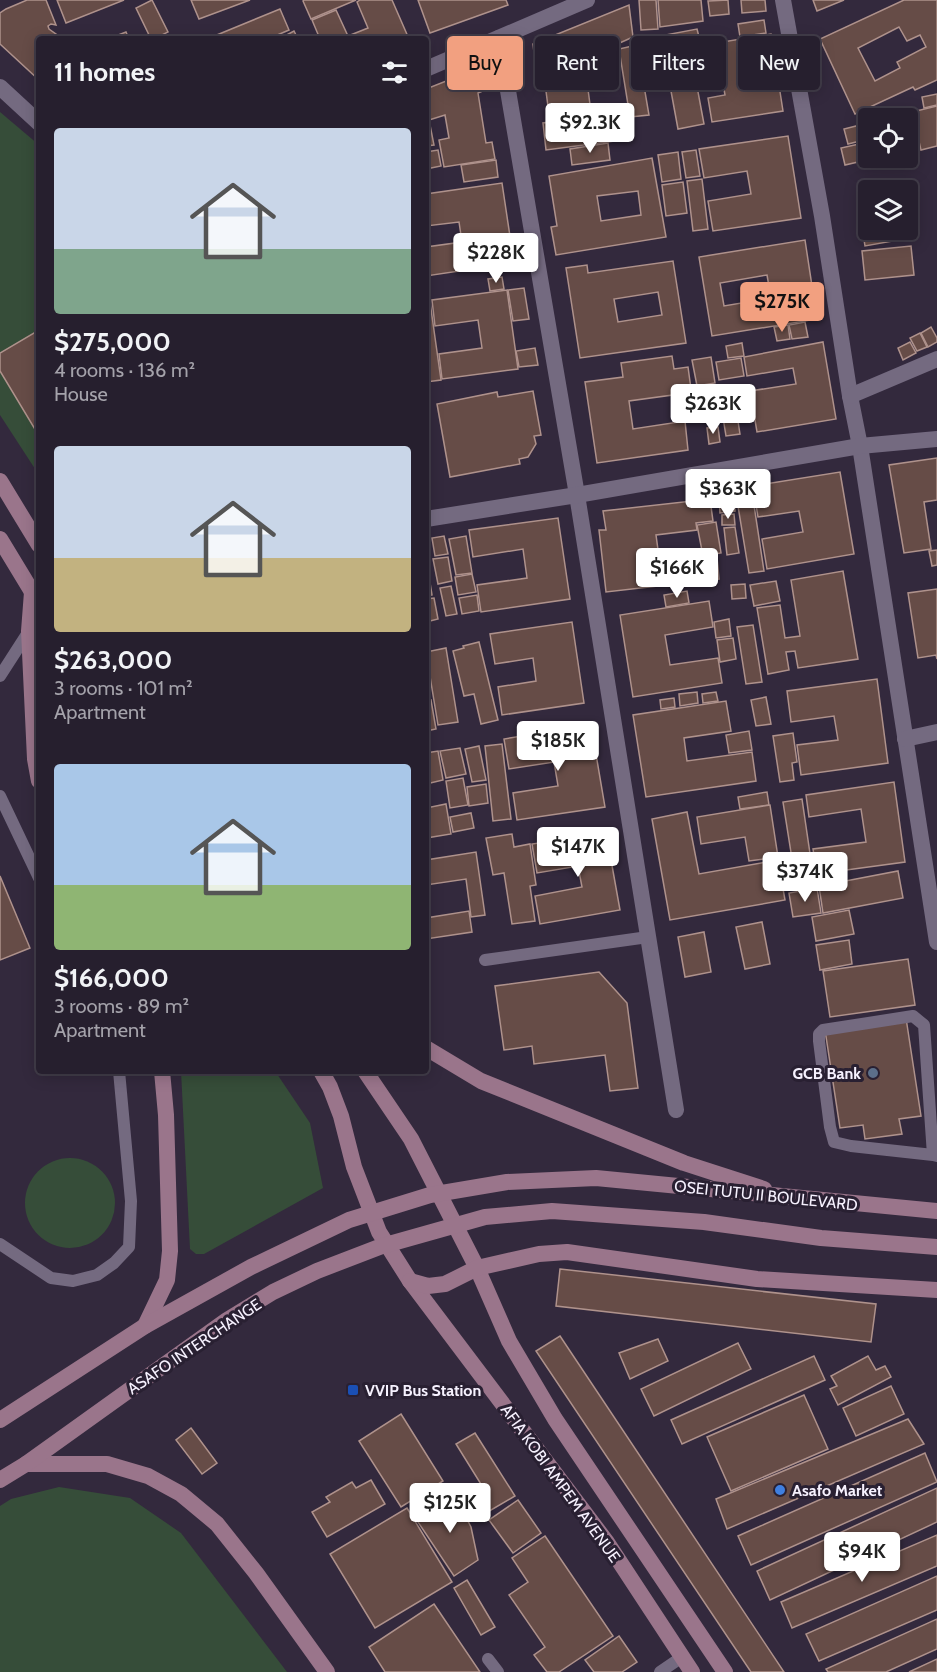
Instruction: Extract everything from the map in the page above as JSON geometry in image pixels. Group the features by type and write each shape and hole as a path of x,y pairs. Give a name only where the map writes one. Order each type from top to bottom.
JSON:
{"main road":[{"path":"0,481 36,540"},
{"path":"0,539 36,597 29,631 36,764"},
{"path":"429,1050 481,1081 684,1163 788,1197"},
{"path":"0,1420 145,1326 167,1280 171,1251 162,1074"},
{"name":"AFIA KOBI AMPEM AVENUE","path":"323,1074 341,1116 354,1167 379,1232 410,1281 606,1541 692,1672"},
{"name":"AFIA KOBI AMPEM AVENUE","path":"367,1074 411,1139 477,1268 509,1341 555,1419 725,1672"},
{"name":"OSEI TUTU II BOULEVARD","path":"145,1326 251,1267 349,1220 430,1195 507,1182 596,1178 929,1211"},
{"name":"ASAFO INTERCHANGE","path":"0,1480 26,1464 226,1320 273,1292 317,1271 382,1246 485,1217 552,1211 616,1217"},
{"name":"OSEI TUTU II BOULEVARD","path":"616,1217 704,1222 820,1238 937,1247"},
{"path":"410,1281 428,1286 445,1284 477,1268 539,1254 567,1252 757,1279 937,1290"},
{"path":"26,1464 107,1464 148,1476 181,1494 217,1524 256,1573 327,1672"}],"street":[{"path":"504,36 587,0"},
{"path":"783,0 860,446 937,942"},
{"path":"429,68 447,60"},
{"path":"0,87 36,120"},
{"path":"508,90 577,495 676,1110"},
{"path":"850,396 937,359"},
{"path":"429,519 860,446 937,439"},
{"path":"905,739 937,732"}],"lane":[{"path":"0,676 29,631"},
{"path":"0,796 36,872"},
{"path":"485,960 648,937"},
{"path":"913,1016 924,1025 935,1156 834,1142 819,1041 819,1034 823,1030 913,1016"},
{"path":"0,1244 51,1278 73,1281 97,1275 114,1263 129,1247 131,1201 119,1074"},
{"path":"660,1672 682,1657"},
{"path":"488,1659 498,1672"}],"green space":[{"path":"0,112 36,142 36,470 0,415"},
{"path":"181,1074 277,1074 310,1123 323,1188 204,1254 196,1254 190,1249"},
{"path":"70,1158 87,1161 102,1171 112,1186 115,1203 112,1220 102,1235 87,1245 70,1248 53,1245 38,1235 28,1220 25,1203 28,1186 38,1171 53,1161"},
{"path":"59,1487 130,1498 181,1533 287,1672 0,1672 0,1506 11,1499"}],"building":[{"path":"27,0 46,0 56,25 51,24 48,26 49,29 59,36 36,36 36,77 0,44 0,13"},
{"path":"57,0 124,0 66,23"},
{"path":"152,0 168,32 160,36 150,36 136,8"},
{"path":"191,0 250,0 199,19"},
{"path":"304,0 356,0 311,19"},
{"path":"360,0 392,0 408,36 348,36 368,28 357,2"},
{"path":"418,0 506,0 508,5 430,33"},
{"path":"639,0 656,0 658,29 641,30"},
{"path":"658,0 701,0 703,21 660,27"},
{"path":"728,0 729,14 710,16 708,1"},
{"path":"741,0 765,0 766,11 742,13"},
{"path":"813,0 844,0 817,11"},
{"path":"904,0 937,0 937,80 915,90 913,87 868,108 858,108 858,113 855,114 820,39","holes":["899,27 907,41 920,35 926,47 897,62 900,68 875,81 858,48"]},
{"path":"629,5 633,36 619,43 619,36 553,36"},
{"path":"280,9 289,30 275,36 214,36"},
{"path":"336,10 348,36 319,36 312,20"},
{"path":"764,20 766,33 740,36 738,24"},
{"path":"697,29 699,36 660,36"},
{"path":"294,31 296,36 285,36"},
{"path":"126,32 128,36 116,36"},
{"path":"738,39 738,90 780,90 783,111 712,122 708,98 725,95 724,90 726,90 726,41"},
{"path":"631,46 631,90 645,90 649,115 630,117 619,49"},
{"path":"447,81 447,90 485,90 478,93 486,143 492,142 495,159 444,167 439,140 449,138 445,115 429,120 429,88"},
{"path":"546,90 588,90 591,112 610,110 614,141 546,150 543,123 550,122"},
{"path":"671,90 698,90 704,124 678,129"},
{"path":"937,94 937,105 924,108 922,97"},
{"path":"937,106 937,146 921,150 918,137 918,111"},
{"path":"429,120 434,145 429,146"},
{"path":"858,126 858,142 848,144 844,129"},
{"path":"788,136 801,218 713,231 708,201 751,194 747,171 704,178 699,149"},
{"path":"608,143 610,160 572,165 570,149"},
{"path":"858,144 858,162 845,165 841,148"},
{"path":"438,150 441,166 429,168 429,152"},
{"path":"696,150 700,176 686,178 682,152"},
{"path":"678,152 681,179 662,182 658,155"},
{"path":"652,158 666,237 556,255 551,227 557,226 549,176","holes":["638,191 641,215 601,221 597,196"]},
{"path":"496,160 498,177 464,182 461,165"},
{"path":"702,179 708,229 693,231 687,181"},
{"path":"683,182 687,213 666,216 662,185"},
{"path":"502,183 514,263 429,276 429,247 462,242 459,222 429,226 429,194"},
{"path":"805,240 817,319 712,336 699,257","holes":["767,275 771,298 724,306 720,283"]},
{"path":"864,240 899,240 865,246"},
{"path":"911,246 914,275 865,280 862,251"},
{"path":"673,261 686,343 580,358 566,268 587,265 588,273","holes":["658,292 662,315 618,322 614,299"]},
{"path":"502,277 504,289 490,291 488,279"},
{"path":"524,288 529,319 513,321 508,290"},
{"path":"507,290 518,369 442,379 439,354 482,348 478,320 435,326 432,300"},
{"path":"429,302 441,380 429,382"},
{"path":"805,322 808,337 792,339 789,325"},
{"path":"788,325 790,339 777,341 774,327"},
{"path":"931,327 937,342 928,347 921,333"},
{"path":"36,332 36,431 0,371 0,353"},
{"path":"920,333 927,347 917,351 910,338"},
{"path":"823,342 836,419 757,432 750,391 796,384 793,368 747,376 744,357"},
{"path":"910,342 916,353 903,360 898,348"},
{"path":"742,343 744,356 728,358 726,346"},
{"path":"535,348 538,365 519,367 516,351"},
{"path":"672,356 674,369 688,367 691,389 680,391 680,394 629,401 633,429 685,421 688,450 597,463 585,382 623,377 621,363"},
{"path":"711,357 715,383 697,386 692,360"},
{"path":"741,358 744,376 719,380 716,362"},
{"path":"715,386 718,409 701,411 698,388"},
{"path":"533,391 541,435 534,436 536,444 528,457 519,459 520,464 450,477 437,404 497,392 498,397"},
{"path":"697,392 700,418 682,420 678,395"},
{"path":"734,396 740,434 726,436 720,399"},
{"path":"718,427 720,442 709,444 707,428"},
{"path":"937,458 937,500 924,502 931,549 904,553 889,465"},
{"path":"840,472 854,554 767,569 762,539 803,532 799,511 758,517 753,486"},
{"path":"752,492 764,571 749,573 736,494"},
{"path":"734,495 735,511 720,513 719,497"},
{"path":"710,499 713,521 696,523 697,530 656,535 659,557 700,552 701,559 717,557 719,579 606,592 599,530 606,530 603,511"},
{"path":"734,514 735,525 722,525 722,515"},
{"path":"558,518 570,599 481,612 477,585 527,578 523,549 473,557 469,530"},
{"path":"716,522 721,553 703,556 697,525"},
{"path":"735,527 739,553 727,555 724,528"},
{"path":"444,536 448,554 435,556 432,538"},
{"path":"466,536 472,573 456,575 449,539"},
{"path":"937,550 937,565 932,566 929,551"},
{"path":"448,557 452,581 438,584 433,559"},
{"path":"843,571 858,659 798,668 795,651 786,652 789,670 768,674 757,608 780,605 785,638 800,636 791,580"},
{"path":"472,574 476,592 458,595 455,577"},
{"path":"429,576 432,595 429,596"},
{"path":"776,581 780,601 754,606 750,585"},
{"path":"745,584 746,598 732,599 731,585"},
{"path":"451,586 457,614 446,616 440,588"},
{"path":"937,589 937,659 936,655 918,658 908,593"},
{"path":"687,591 689,603 666,607 664,595"},
{"path":"477,595 479,611 462,614 459,598"},
{"path":"434,598 438,619 429,621 429,599"},
{"path":"709,601 713,627 665,635 670,665 718,658 722,683 633,697 620,615"},
{"path":"729,619 731,636 716,638 714,622"},
{"path":"572,622 584,703 502,715 498,687 536,681 533,658 495,664 490,634"},
{"path":"753,625 762,682 746,684 737,627"},
{"path":"733,638 736,659 720,662 717,640"},
{"path":"479,642 498,720 481,724 474,694 464,696 453,651"},
{"path":"446,648 458,722 438,725 429,670 429,651"},
{"path":"877,679 888,763 801,775 797,745 838,740 834,716 791,722 787,691"},
{"path":"697,692 698,703 680,706 679,694"},
{"path":"716,692 718,701 703,703 702,694"},
{"path":"766,697 771,724 756,726 751,700"},
{"path":"674,698 675,707 661,709 660,700"},
{"path":"429,700 431,700 436,729 429,730"},
{"path":"726,701 731,731 684,738 687,761 752,752 756,781 646,797 633,715"},
{"path":"591,725 605,807 517,820 513,793 558,786 554,762 509,769 504,739"},
{"path":"749,731 752,750 729,753 726,735"},
{"path":"793,733 797,762 792,763 794,780 780,782 773,736"},
{"path":"502,744 511,819 493,821 485,746"},
{"path":"479,746 486,780 472,782 465,749"},
{"path":"460,748 466,774 446,778 440,751"},
{"path":"438,751 443,780 429,783 429,752"},
{"path":"463,778 468,805 450,808 446,781"},
{"path":"894,782 905,862 817,874 813,849 866,842 861,809 809,817 806,795"},
{"path":"486,784 488,803 469,806 467,787"},
{"path":"767,792 769,805 740,809 738,797"},
{"path":"802,799 814,881 796,884 783,802"},
{"path":"446,804 451,834 429,838 429,807"},
{"path":"770,805 778,857 749,861 745,837 701,844 697,817"},
{"path":"687,812 699,874 778,860 785,900 670,920 652,819"},
{"path":"471,813 474,828 453,832 450,817"},
{"path":"606,832 620,910 540,924 535,896 582,887 578,866 537,873 532,844"},
{"path":"512,834 514,847 530,844 536,885 530,886 535,921 512,924 504,873 493,875 486,838"},
{"path":"476,852 485,915 471,917 466,879 429,885 429,860"},
{"path":"898,871 903,898 823,913 819,886"},
{"path":"0,876 30,948 0,960"},
{"path":"817,888 821,913 793,917 789,893"},
{"path":"849,910 854,934 816,941 812,917"},
{"path":"469,911 472,932 429,939 429,918"},
{"path":"762,922 770,964 745,969 736,927"},
{"path":"704,932 711,972 685,977 678,937"},
{"path":"849,940 852,964 820,970 816,945"},
{"path":"908,959 915,1005 830,1017 823,971"},
{"path":"599,972 627,1003 638,1088 610,1091 605,1055 534,1064 532,1046 504,1050 495,986"},
{"name":"GCB Bank","path":"906,1018 921,1116 899,1119 902,1134 865,1139 863,1125 840,1128 825,1030"},
{"path":"560,1269 876,1304 871,1342 556,1306"},
{"path":"560,1336 784,1672 751,1672 536,1351"},
{"path":"658,1339 668,1361 630,1379 619,1353"},
{"path":"738,1343 751,1369 654,1416 641,1389"},
{"path":"814,1356 825,1380 682,1444 671,1420"},
{"path":"868,1356 876,1370 885,1366 891,1377 838,1405 830,1389 837,1386 831,1376"},
{"path":"891,1386 904,1414 856,1436 843,1408"},
{"path":"804,1395 828,1449 731,1491 707,1437"},
{"path":"401,1414 443,1481 401,1507 359,1441"},
{"path":"908,1419 924,1444 727,1529 716,1499"},
{"path":"191,1428 217,1463 202,1474 176,1440"},
{"path":"475,1433 515,1496 486,1513 475,1494 484,1489 456,1444"},
{"path":"925,1453 937,1482 751,1565 738,1536"},
{"path":"371,1480 385,1504 327,1537 312,1512 330,1502 326,1497 352,1482 356,1488"},
{"path":"937,1488 937,1522 770,1600 757,1571"},
{"path":"454,1494 471,1527 478,1560 454,1576 416,1519"},
{"path":"518,1500 541,1533 513,1553 489,1520"},
{"path":"407,1508 452,1582 375,1628 330,1554"},
{"path":"937,1535 937,1566 792,1628 781,1602"},
{"path":"545,1536 613,1636 559,1672 547,1672 534,1655 545,1647 509,1595 528,1582 512,1558"},
{"path":"937,1576 937,1610 819,1661 806,1634"},
{"path":"467,1580 495,1627 481,1635 454,1588"},
{"path":"434,1604 480,1672 385,1672 369,1647"},
{"path":"937,1619 937,1649 886,1672 828,1672 826,1669"},
{"path":"619,1636 637,1662 622,1672 594,1672 585,1660"},
{"path":"937,1659 937,1672 909,1672"}],"place":[{"name":"GCB Bank","path":"873,1073"},
{"name":"VVIP Bus Station","path":"353,1390"},
{"name":"Asafo Market","path":"780,1490"}]}
